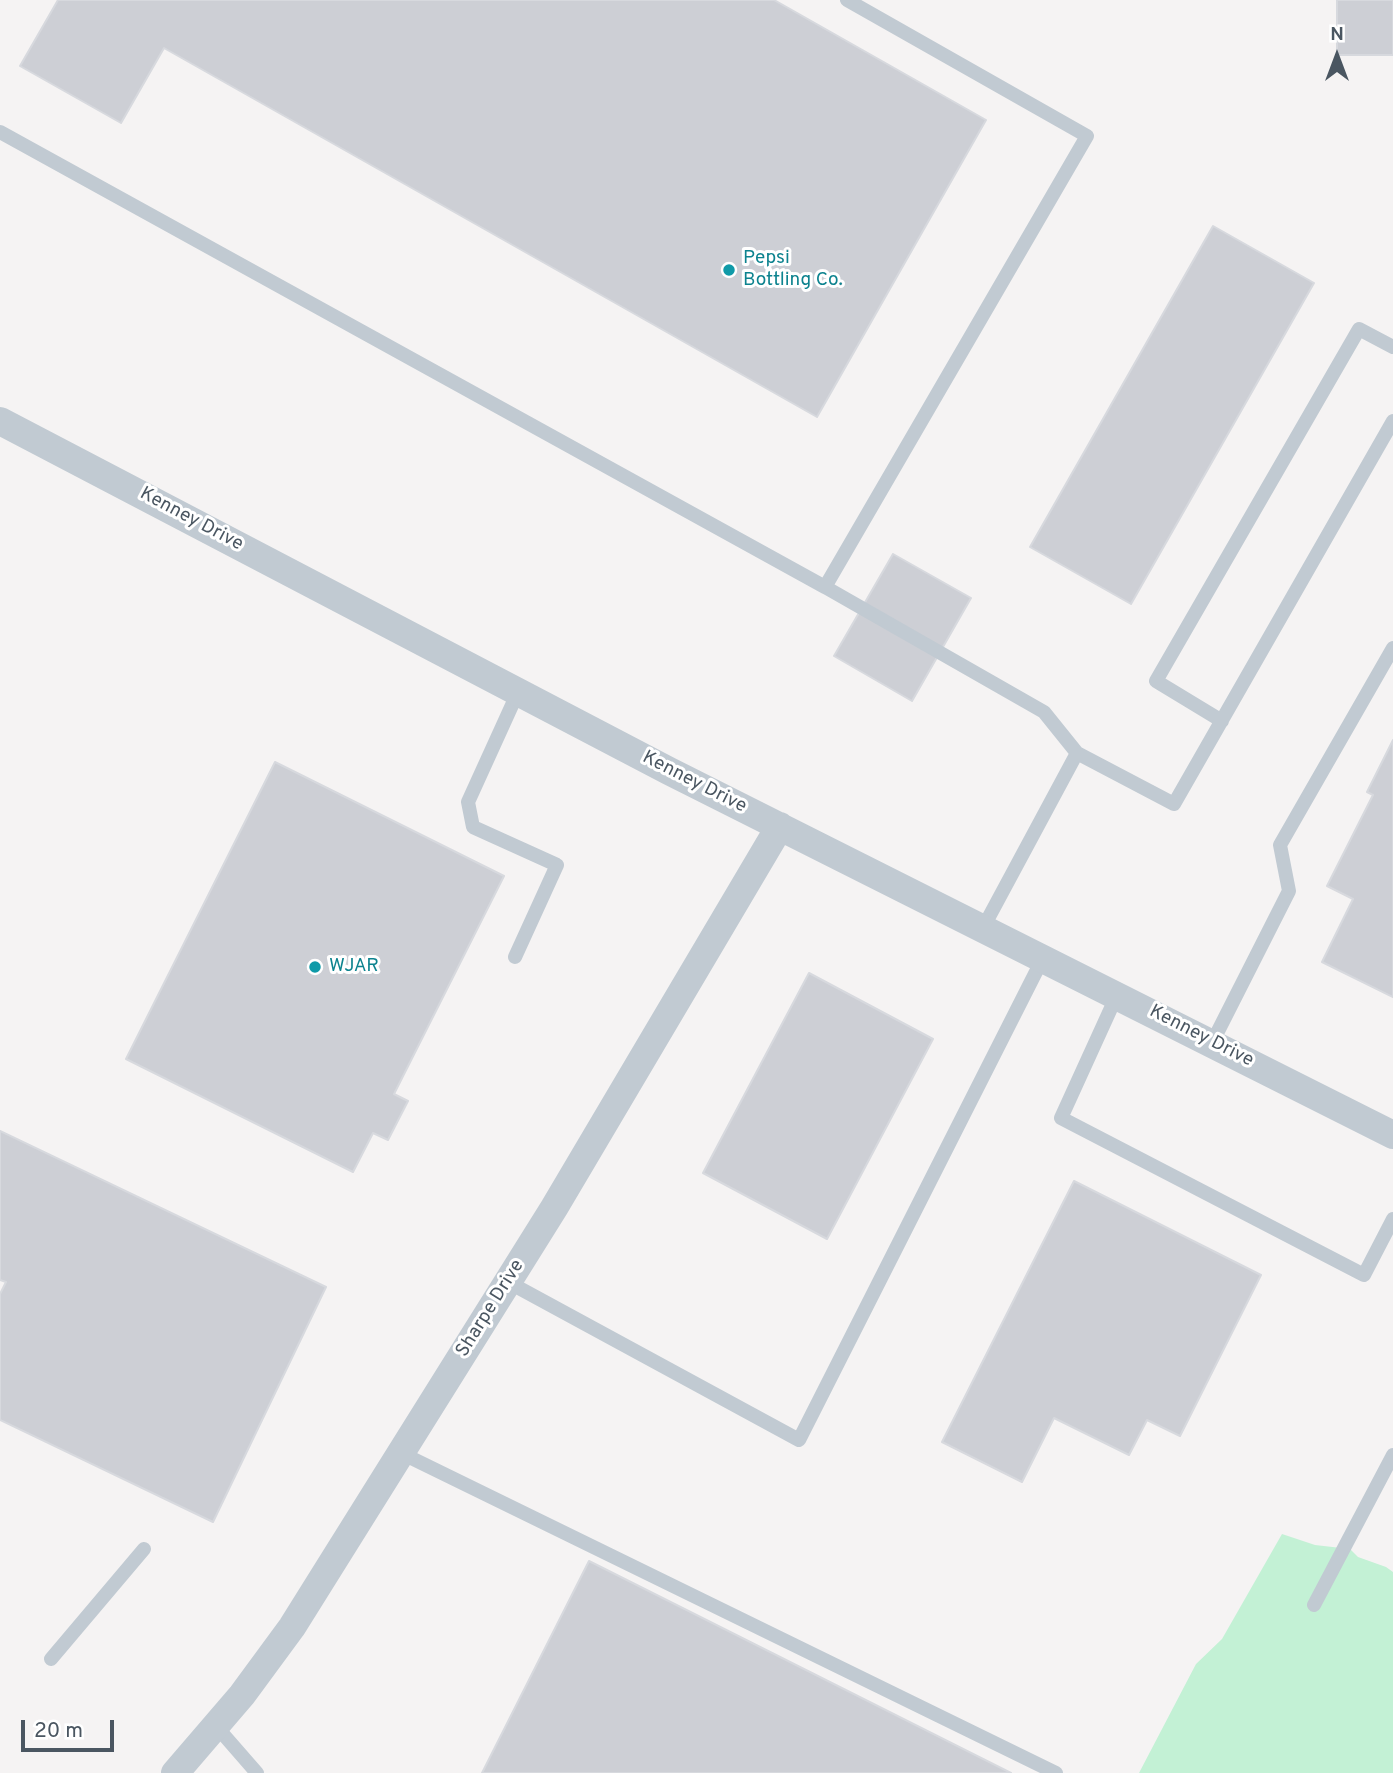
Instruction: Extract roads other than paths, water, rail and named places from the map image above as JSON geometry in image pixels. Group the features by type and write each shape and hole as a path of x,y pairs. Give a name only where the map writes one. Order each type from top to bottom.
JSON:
{"street":[{"name":"Kenney Drive","path":"0,421 668,771 1393,1135"},
{"name":"Sharpe Drive","path":"176,1773 242,1695 292,1627 562,1196 780,826"}],"lane":[{"path":"825,587 1087,136 847,0"},
{"path":"0,132 825,587 1044,712 1077,753 1174,804 1393,421"},
{"path":"1222,721 1156,681 1359,329 1393,347"},
{"path":"1212,1043 1289,891 1280,845 1393,648"},
{"path":"515,957 557,865 472,827 468,802 518,692"},
{"path":"983,928 1077,753"},
{"path":"508,1282 799,1440 1043,958"},
{"path":"1117,995 1061,1118 1364,1275 1393,1219"},
{"path":"401,1453 1056,1773"},
{"path":"1314,1605 1393,1455"},
{"path":"51,1658 144,1549"},
{"path":"216,1727 257,1773"}],"place":[{"name":"Pepsi Bottling Co.","path":"729,270"},
{"name":"WJAR","path":"315,967"}]}
